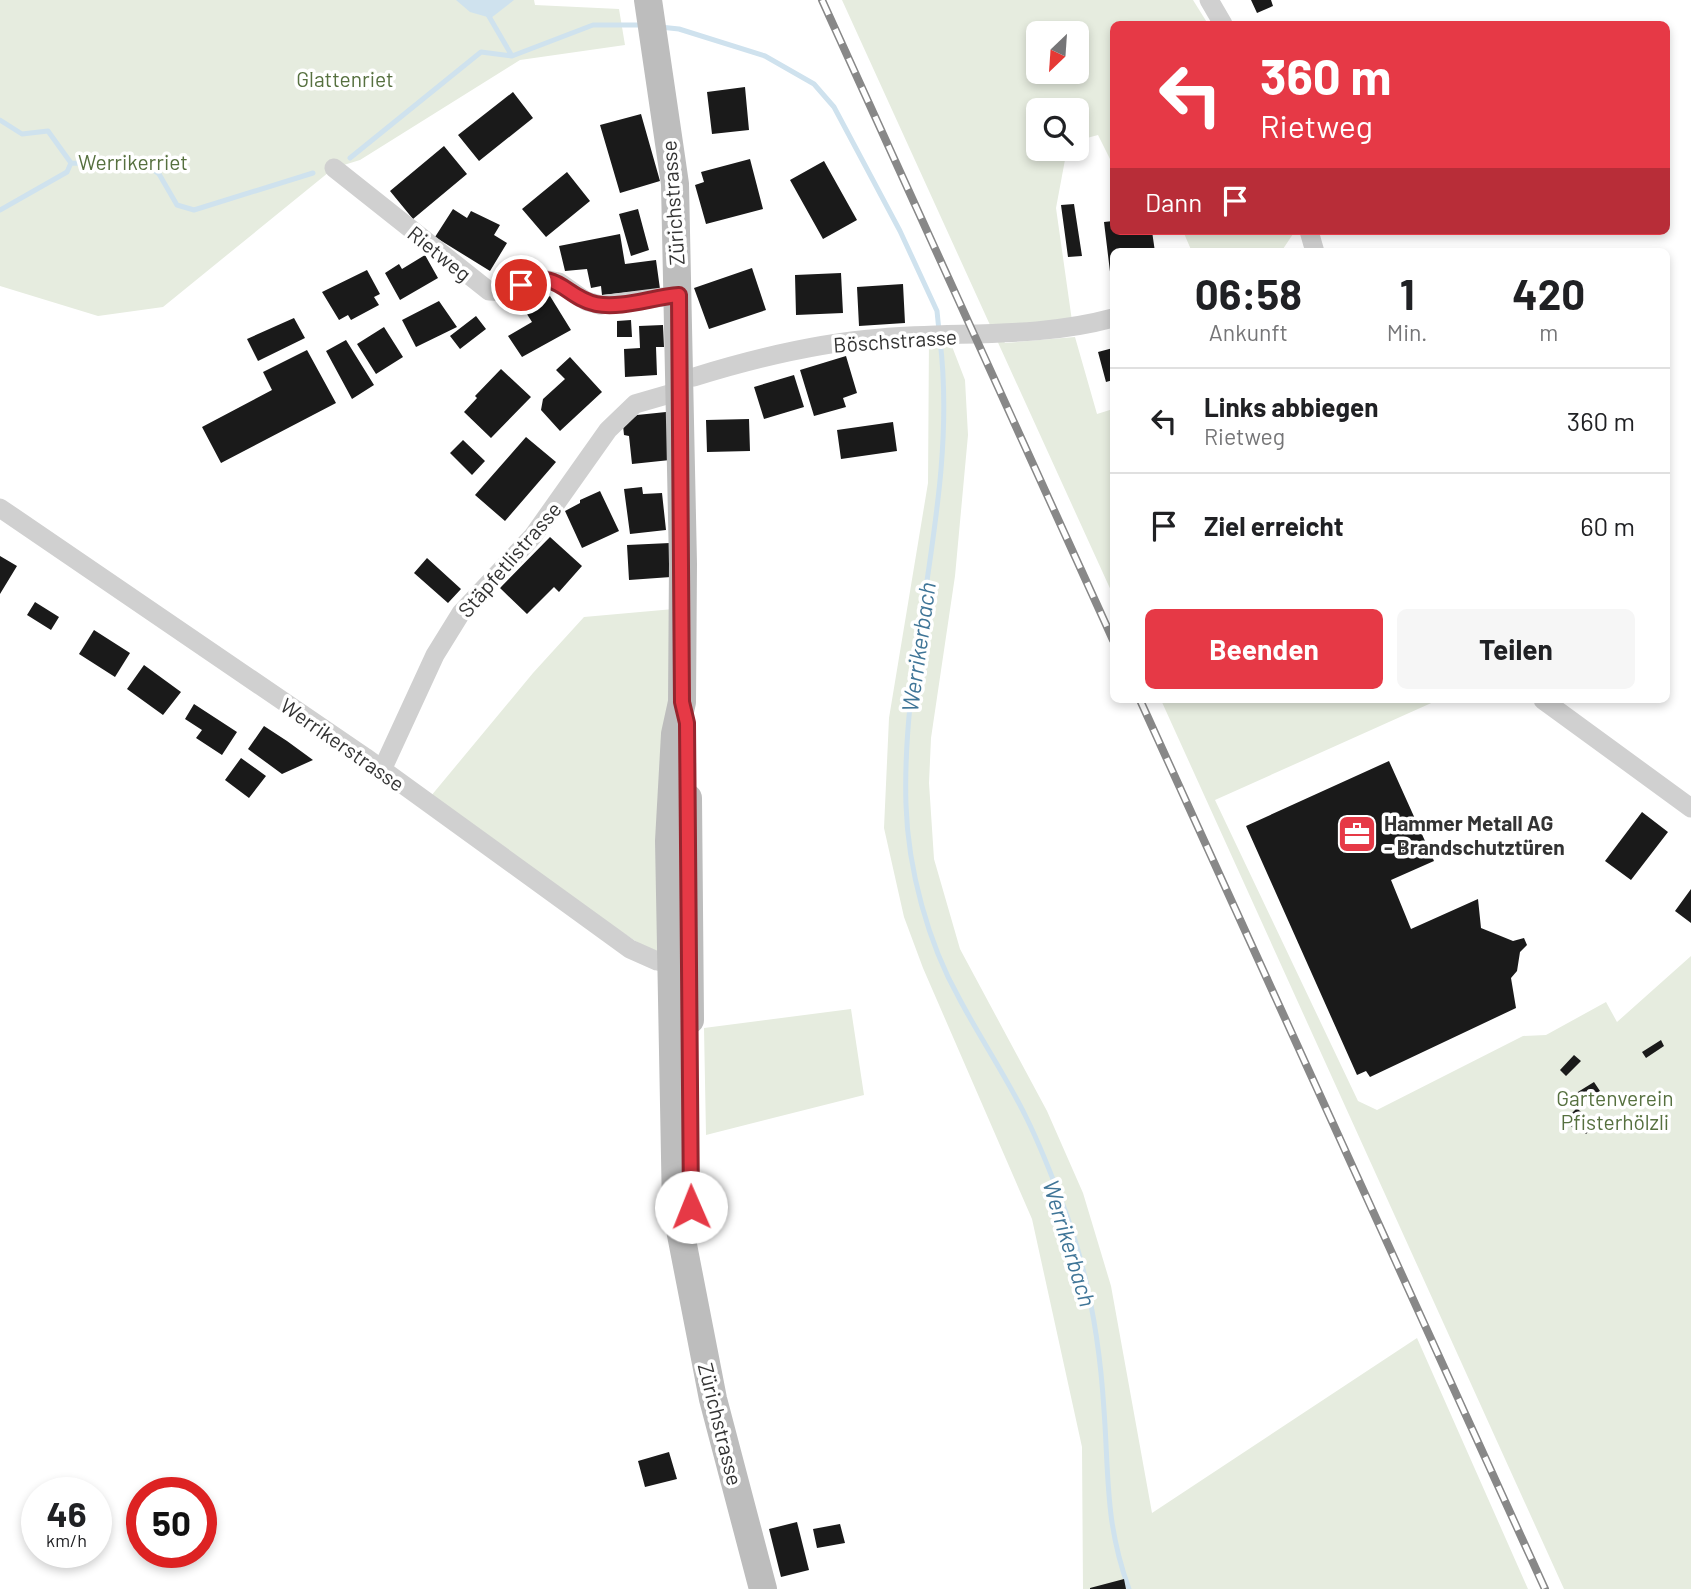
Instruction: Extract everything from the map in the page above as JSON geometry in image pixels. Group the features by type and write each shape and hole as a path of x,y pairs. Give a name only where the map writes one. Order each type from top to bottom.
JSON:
{"main road":[{"name":"Zürichstrasse","path":"649,4 675,184 679,295 682,702 687,723 680,965 691,1207 687,1258 696,1322 713,1399 763,1589"}],"street":[{"path":"1209,0 1221,21"},
{"name":"Rietweg","path":"334,168 489,291 505,292 537,278 559,282 586,301 600,304 679,295"},
{"name":"Böschstrasse","path":"680,384 694,377 778,353 836,342 1073,329 1110,318"},
{"name":"Stäpfetlistrasse","path":"382,770 435,655 461,613 533,536 608,430 635,404 680,384"},
{"name":"Werrikerstrasse","path":"0,508 382,770 630,949 680,965"},
{"path":"1547,703 1691,808"}],"green space":[{"name":"Werrikerriet","path":"0,0 534,0 535,5 619,9 625,45 520,60 360,160 334,168 163,307 98,316 0,286"},
{"path":"842,0 1193,0 1206,21 1110,21 1110,159 1098,135 1089,137 1089,98 1026,98 1026,161 1065,161 1056,208 1072,321 1000,335 1005,343 1075,337 1097,414 1110,410 1110,588"},
{"path":"1185,235 1292,235 1284,248 1190,248"},
{"path":"929,336 948,336 965,380 968,435 955,576 931,738 929,783 934,859 960,949 1047,1111 1083,1193 1111,1286 1152,1513 1417,1338 1528,1589 1083,1589 1082,1447 1032,1219 923,968 904,917 884,828 889,718 928,483"},
{"path":"685,608 670,964 426,802 533,673 584,617"},
{"name":"Gartenverein Pfisterhölzli","path":"1162,703 1431,703 1215,800 1358,1101 1377,1110 1523,1036 1546,1035 1606,1002 1617,1022 1691,956 1691,1589 1564,1589"},
{"path":"851,1009 864,1095 706,1135 704,1028"}],"water":[{"path":"456,0 514,0 491,18 470,12"}],"building":[{"path":"1251,0 1271,0 1273,6 1257,13"},
{"path":"745,87 749,130 712,134 707,92"},
{"path":"513,92 533,118 479,161 458,135"},
{"path":"641,114 660,181 620,193 600,125"},
{"path":"444,146 467,174 413,219 390,191"},
{"path":"750,159 763,209 706,224 695,185 704,182 701,172"},
{"path":"824,161 857,220 823,239 790,180"},
{"path":"567,172 590,201 546,237 522,209"},
{"path":"1074,204 1082,256 1068,257 1061,205"},
{"path":"453,209 467,218 471,211 500,225 494,235 507,243 490,271 435,237"},
{"path":"638,209 649,250 631,256 619,214"},
{"path":"1110,221 1110,235 1153,235 1154,248 1110,248 1110,272 1104,222"},
{"path":"620,234 625,264 656,260 660,289 602,295 601,286 591,288 587,269 565,271 559,246"},
{"path":"425,255 438,278 400,300 385,273 399,264 402,269"},
{"path":"752,268 766,310 709,329 694,288"},
{"path":"367,270 380,294 374,297 379,305 351,320 348,315 339,320 322,292"},
{"path":"841,273 843,313 796,315 795,275"},
{"path":"903,284 905,323 859,326 857,287"},
{"path":"550,296 571,330 522,357 508,336 532,322 525,311"},
{"path":"439,301 457,327 416,347 402,320"},
{"path":"476,316 486,329 460,349 450,336"},
{"path":"294,318 305,338 258,361 247,339"},
{"path":"631,320 632,337 617,337 617,321"},
{"path":"663,325 664,347 656,347 657,375 625,377 624,349 640,348 639,326"},
{"path":"384,327 403,357 376,374 357,344"},
{"path":"346,340 374,385 352,399 326,351"},
{"path":"1110,349 1110,381 1106,382 1098,352"},
{"path":"307,350 336,403 221,463 202,427 272,390 263,372"},
{"path":"846,356 857,393 843,398 846,407 814,416 800,370"},
{"path":"570,357 602,392 560,431 541,410 543,399 565,379 556,370"},
{"path":"501,369 531,397 491,438 464,412"},
{"path":"794,375 804,407 764,419 754,387"},
{"path":"666,412 670,460 632,464 629,436 624,435 623,425 637,415"},
{"path":"749,419 750,451 707,452 706,420"},
{"path":"893,422 897,451 841,459 837,430"},
{"path":"526,437 556,462 505,521 475,495"},
{"path":"463,440 485,461 472,475 450,453"},
{"path":"642,487 643,494 662,493 666,530 630,534 624,489"},
{"path":"600,491 619,531 582,548 565,511 580,503 580,500"},
{"path":"550,537 582,566 559,592 554,587 527,614 500,588"},
{"path":"670,543 671,577 629,580 627,545"},
{"path":"0,556 17,566 0,594"},
{"path":"427,558 461,589 448,603 414,573"},
{"path":"35,602 59,617 51,630 27,615"},
{"path":"94,630 130,653 115,677 79,654"},
{"path":"144,665 181,692 163,715 127,689"},
{"path":"194,704 237,732 222,755 196,738 202,730 185,719"},
{"path":"264,726 313,760 282,774 248,749"},
{"path":"241,758 266,776 249,798 225,780"},
{"path":"1389,761 1434,861 1391,880 1411,929 1478,899 1481,928 1513,941 1524,938 1527,945 1520,952 1517,971 1511,978 1516,1008 1370,1077 1366,1071 1357,1075 1246,826"},
{"path":"1642,812 1668,832 1631,880 1605,861"},
{"path":"1691,889 1691,923 1675,911"},
{"path":"1661,1040 1664,1046 1646,1058 1642,1052"},
{"path":"1574,1055 1581,1061 1566,1076 1560,1070"},
{"path":"1594,1082 1600,1091 1579,1104 1573,1095"},
{"path":"1577,1108 1588,1119 1585,1122 1591,1129 1586,1134 1580,1128 1576,1131 1565,1120"},
{"path":"669,1452 677,1479 645,1487 638,1461"},
{"path":"797,1522 809,1570 781,1577 769,1529"},
{"path":"840,1524 845,1543 817,1548 813,1529"},
{"path":"1124,1579 1126,1589 1090,1589 1090,1588"}],"waterway":[{"name":"Werrikerbach","path":"487,13 512,56"},
{"path":"350,158 481,52 512,56 593,25 643,25"},
{"name":"Werrikerbach","path":"660,27 679,29 765,56 814,84 834,107 900,231 937,311 939,331"},
{"path":"0,120 22,134 48,131 71,163 146,164 159,174 177,205 194,210 313,173"},
{"path":"0,210 67,172 71,163"},
{"name":"Werrikerbach","path":"940,340 944,398 942,457 912,688 907,747 906,805 911,854 915,880 938,954 959,998 1032,1128 1074,1236 1096,1335 1112,1521 1129,1589"}],"railway":[{"path":"822,0 1110,633"},
{"path":"1141,703 1545,1589"}],"place":[{"name":"Hammer Metall AG - Brandschutztüren","path":"1357,834"}],"route":[{"path":"521,285 537,278 559,282 586,301 600,304 679,295 682,702 687,723 691,1207"}],"park label":[{"name":"Glattenriet","path":"345,78"}]}
